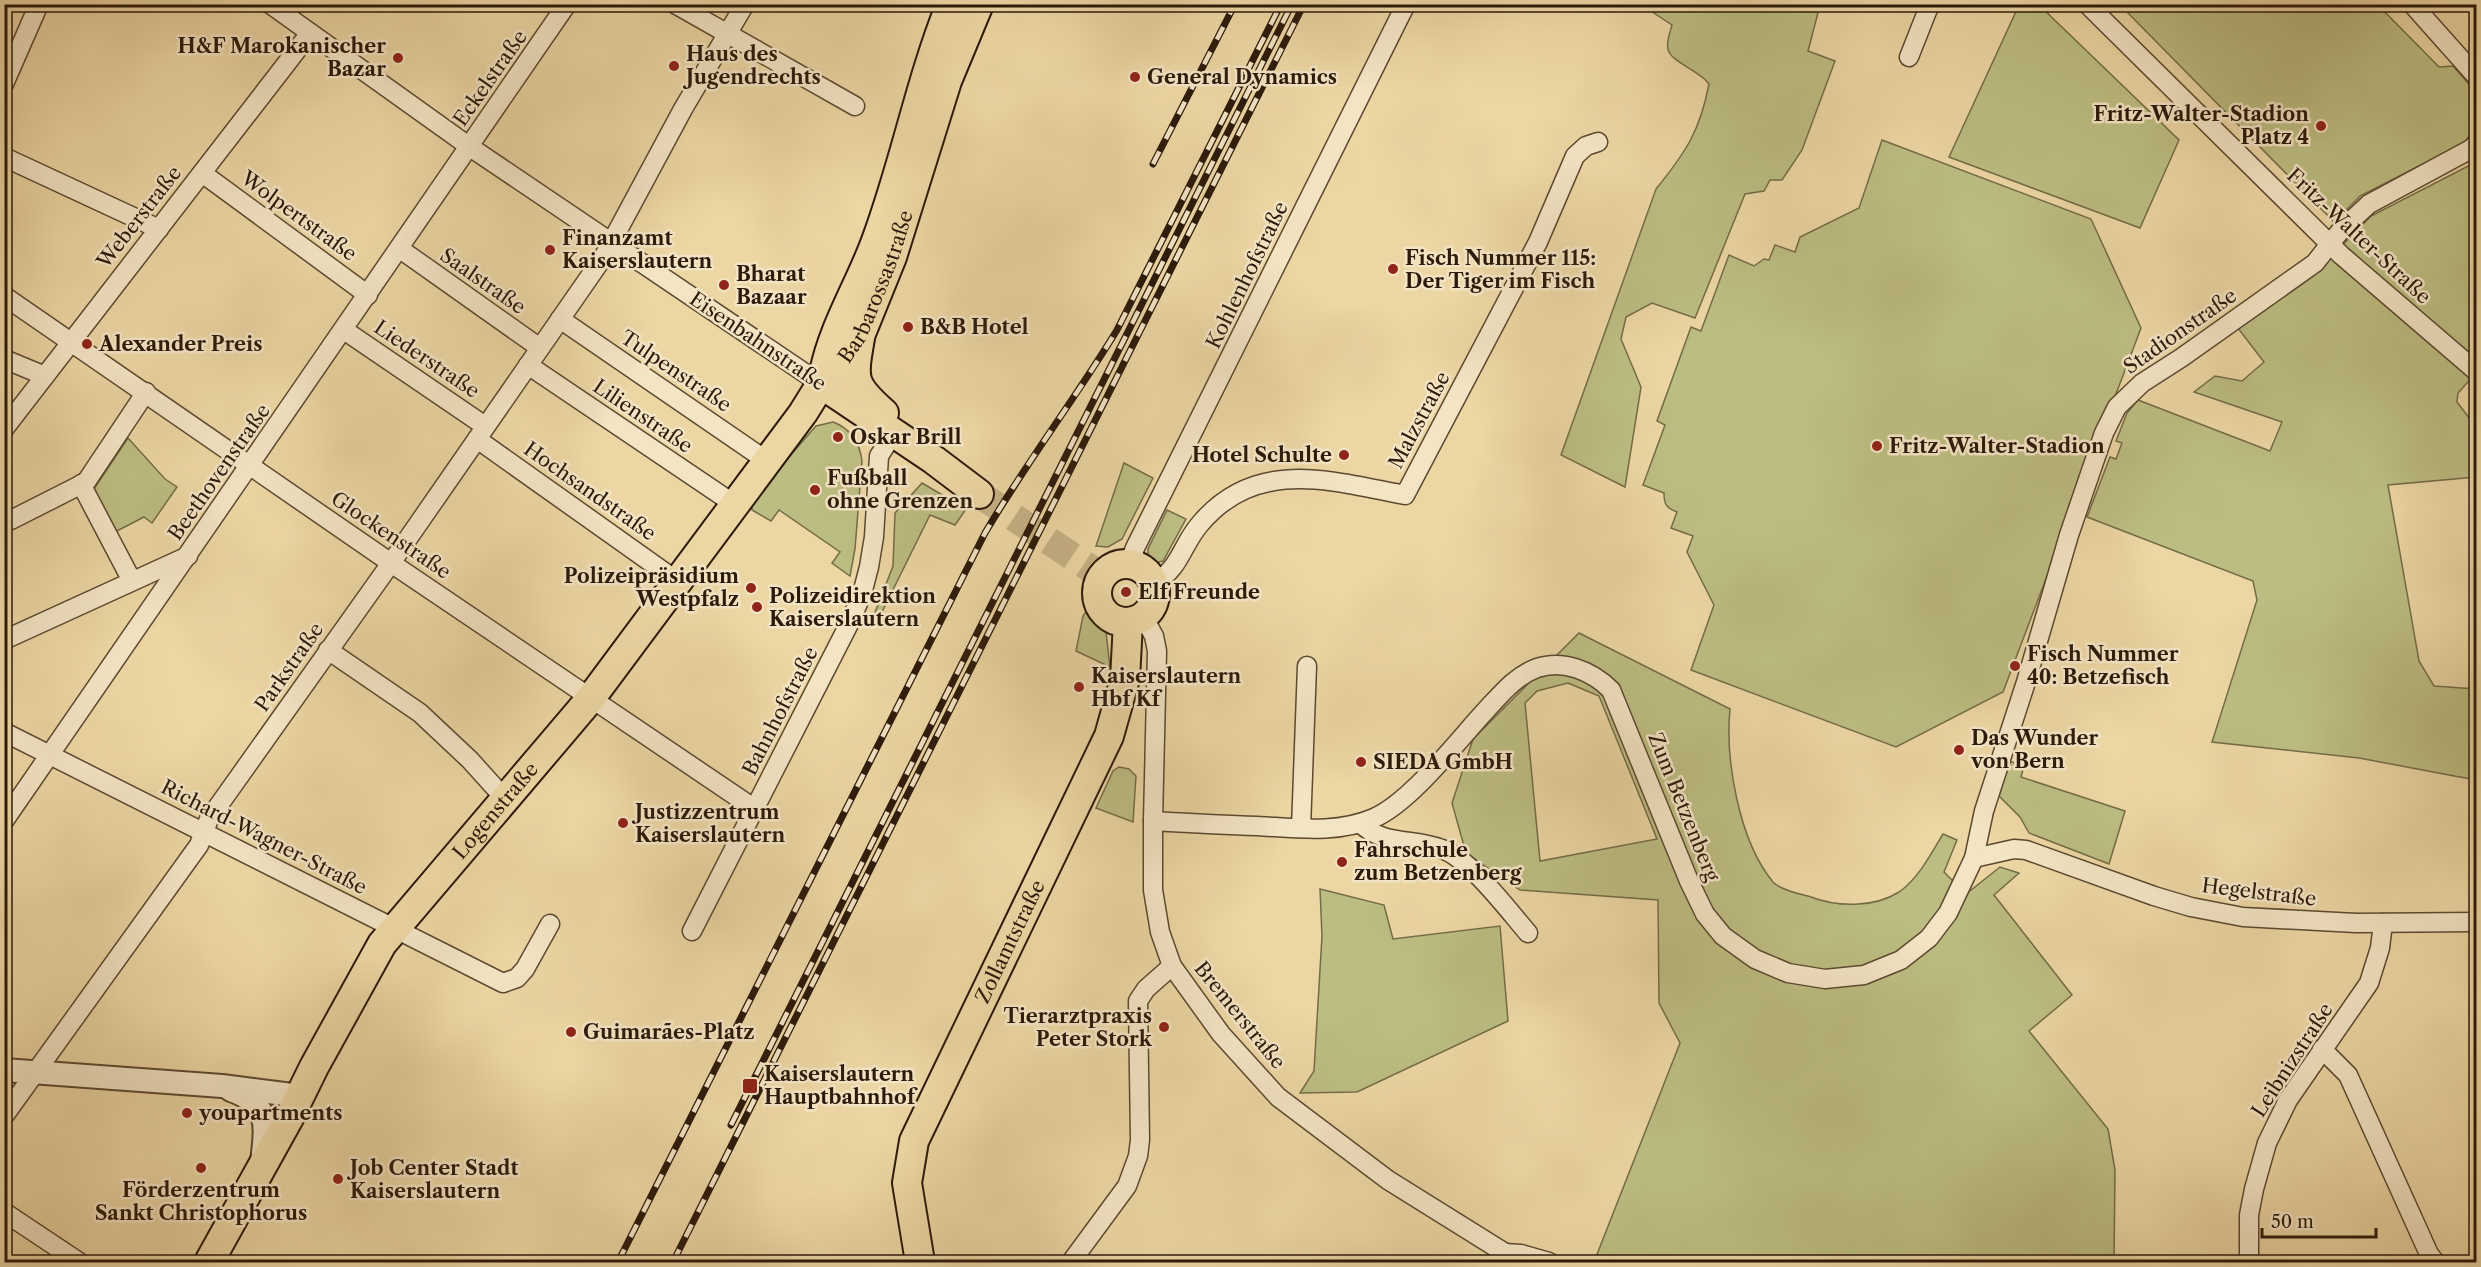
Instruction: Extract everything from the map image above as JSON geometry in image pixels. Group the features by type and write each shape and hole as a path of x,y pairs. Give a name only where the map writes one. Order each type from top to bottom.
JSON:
{"main road":[{"name":"Barbarossastraße","path":"821,384 831,345 876,240 936,42 951,4"},
{"name":"Barbarossastraße","path":"821,384 837,369 860,336 892,257 947,81 979,4"},
{"path":"860,336 854,373 859,387 867,398 886,414 893,434"},
{"name":"Eisenbahnstraße","path":"821,384 979,494"},
{"name":"Logenstraße","path":"210,1263 371,962 396,928 591,698 767,461 821,384"},
{"path":"1129,564 1142,569 1153,584 1152,606 1135,619 1111,618 1100,607 1097,573 1117,565 1129,564"},
{"name":"Zollamtstraße","path":"920,1263 907,1183 914,1141 1109,736 1125,679 1135,619"}],"street":[{"path":"4,84 39,4"},
{"name":"Eckelstraße","path":"470,147 567,4"},
{"path":"675,4 855,106"},
{"name":"Parkstraße","path":"4,1116 38,1072 199,845 209,819 391,563 611,243 683,109 745,4"},
{"name":"Kohlenhofstraße","path":"1129,564 1406,4"},
{"path":"1909,57 1930,4"},
{"name":"Fritz-Walter-Straße","path":"2087,4 2329,243 2476,371"},
{"path":"2412,4 2476,76"},
{"name":"Eisenbahnstraße","path":"279,7 310,33 470,147 821,384"},
{"name":"Weberstraße","path":"4,429 310,33"},
{"name":"Malzstraße","path":"1153,584 1167,576 1192,533 1202,521 1226,500 1250,487 1296,477 1405,495 1538,242 1575,156 1586,146 1598,142"},
{"name":"Stadionstraße","path":"1974,858 1983,811 2026,682 2068,535 2104,433 2117,407 2142,383 2315,263 2329,243 2369,204 2471,149 2476,144"},
{"name":"Beethovenstraße","path":"4,821 470,147"},
{"path":"4,157 159,229"},
{"name":"Wolpertstraße","path":"202,173 368,295"},
{"name":"Saalstraße","path":"400,249 540,348"},
{"name":"Glockenstraße","path":"4,296 391,563 755,809"},
{"name":"Tulpenstraße","path":"560,319 767,461"},
{"name":"Liederstraße","path":"344,330 481,433"},
{"path":"4,359 45,376"},
{"name":"Lilienstraße","path":"528,365 734,504"},
{"path":"4,515 11,520 86,482 146,392"},
{"name":"Hochsandstraße","path":"481,433 677,581"},
{"name":"Bahnhofstraße","path":"692,931 849,624 862,594 874,537 879,456 893,434"},
{"path":"81,484 132,581"},
{"path":"4,640 188,556"},
{"name":"Bremerstraße","path":"1135,619 1154,636 1156,651 1153,822 1155,910 1172,966 1238,1055 1278,1096 1388,1180 1506,1260 1521,1254 1549,1263"},
{"path":"328,650 420,713 470,760 506,800"},
{"path":"1301,828 1307,666"},
{"name":"Zum Betzenberg","path":"1153,822 1322,829 1360,823 1389,809 1404,798 1501,693 1521,676 1538,668 1568,666 1588,672 1611,690 1689,881 1706,914 1724,936 1755,959 1788,973 1825,979 1864,975 1901,960 1929,938 1948,913 1974,858"},
{"name":"Richard-Wagner-Straße","path":"4,732 503,983 517,978 525,969 550,924"},
{"path":"1360,823 1373,834 1391,840 1429,845 1451,853 1474,873 1528,933"},
{"name":"Hegelstraße","path":"1974,858 2014,849 2026,850 2154,896 2216,912 2281,921 2476,922"},
{"name":"Leibnizstraße","path":"2249,1263 2249,1215 2253,1189 2266,1143 2288,1101 2368,983 2380,948 2383,923"},
{"path":"1071,1263 1117,1201 1133,1172 1140,1140 1138,1001 1146,989 1172,966"},
{"path":"2322,1049 2348,1075 2435,1263"},
{"path":"4,1070 222,1086 300,1096"},
{"path":"222,1086 248,1096 263,1112 266,1131 262,1167"},
{"path":"4,1212 79,1263"}],"green space":[{"name":"Fritz-Walter-Stadion Platz 4","path":"2137,4 2378,5 2439,67 2453,66 2476,92 2476,127 2464,143 2360,196 2334,222 2128,13"},
{"path":"1642,5 1820,5 1808,51 1835,61 1802,150 1782,180 1770,180 1764,191 1745,194 1695,318 1652,303 1626,317 1621,339 1641,387 1625,487 1561,455 1656,189 1684,152 1701,115 1709,84 1670,54 1668,37 1672,25"},
{"path":"2019,5 2039,5 2179,140 2140,228 1949,157"},
{"name":"Fritz-Walter-Stadion","path":"1882,140 2091,219 2141,328 2003,692 1896,747 1691,670 1714,605 1687,552 1693,536 1671,528 1677,512 1666,505 1664,493 1643,485 1665,425 1657,421 1691,327 1701,331 1729,255 1754,266 1764,259 1769,260 1775,245 1795,252 1800,237 1859,208"},
{"path":"2476,162 2476,373 2458,393 2457,402 2476,427 2476,477 2388,485 2419,661 2434,686 2476,689 2476,780 2359,758 2212,742 2257,600 2253,581 2087,517 2110,457 2116,459 2122,443 2116,441 2127,413 2138,400 2270,451 2282,422 2194,392 2215,376 2242,381 2264,362 2237,327 2323,265 2371,216"},
{"path":"833,422 853,437 862,461 855,549 850,576 832,563 840,552 779,510 771,521 752,510 752,506 776,472 816,426"},
{"path":"128,438 165,479 177,487 152,523 144,517 115,532 92,492"},
{"path":"1124,463 1153,478 1122,539 1108,547 1096,546"},
{"path":"922,483 966,509 955,525 930,515 879,618 874,615 893,566 895,513"},
{"path":"1167,510 1186,519 1163,561 1155,563 1148,557 1148,549"},
{"path":"1087,610 1106,632 1110,667 1076,651 1083,616"},
{"path":"1579,633 1730,709 1732,775 1743,823 1761,865 1773,882 1780,887 1832,903 1855,904 1878,901 1906,887 1924,866 1943,834 1957,840 1944,872 1966,894 2000,867 2019,873 1994,895 2072,995 2029,1031 2108,1129 2115,1170 2114,1262 1594,1262 1680,1043 1659,1003 1658,900 1520,890 1466,853 1452,803 1473,739","holes":["1568,683 1599,696 1657,839 1540,861 1525,703 1537,691"]},
{"path":"2009,761 2024,766 2021,777 2125,811 2109,864 2029,833 2020,817 1999,796"},
{"path":"1119,767 1129,769 1136,776 1133,822 1096,808 1113,771"},
{"path":"1320,889 1384,905 1393,939 1500,926 1508,1021 1357,1092 1300,1093 1314,1071 1322,936"}],"tunnel":[{"path":"979,494 1091,569"}],"railway":[{"path":"1153,164 1235,4"},
{"path":"618,1262 985,533 1117,330 1281,4"},
{"path":"731,1125 1292,4"},
{"path":"673,1262 1304,4"}],"place":[{"name":"H&F Marokanischer Bazar","path":"398,58"},
{"name":"Haus des Jugendrechts","path":"674,66"},
{"name":"General Dynamics","path":"1135,77"},
{"name":"Fritz-Walter-Stadion Platz 4","path":"2321,126"},
{"name":"Finanzamt Kaiserslautern","path":"550,250"},
{"name":"Fisch Nummer 115: Der Tiger im Fisch","path":"1393,269"},
{"name":"Bharat Bazaar","path":"724,285"},
{"name":"B&B Hotel","path":"908,327"},
{"name":"Alexander Preis","path":"87,344"},
{"name":"Oskar Brill","path":"838,437"},
{"name":"Fritz-Walter-Stadion","path":"1877,446"},
{"name":"Hotel Schulte","path":"1344,455"},
{"name":"Fußball ohne Grenzen","path":"815,490"},
{"name":"Polizeipräsidium Westpfalz","path":"751,588"},
{"name":"Elf Freunde","path":"1126,592"},
{"name":"Polizeidirektion Kaiserslautern","path":"757,607"},
{"name":"Fisch Nummer 40: Betzefisch","path":"2015,666"},
{"name":"Kaiserslautern Hbf Kf","path":"1079,687"},
{"name":"Das Wunder von Bern","path":"1959,750"},
{"name":"SIEDA GmbH","path":"1361,762"},
{"name":"Justizzentrum Kaiserslautern","path":"623,823"},
{"name":"Fahrschule zum Betzenberg","path":"1342,862"},
{"name":"Tierarztpraxis Peter Stork","path":"1164,1027"},
{"name":"Guimarães-Platz","path":"571,1032"},
{"name":"Kaiserslautern Hauptbahnhof","path":"750,1086"},
{"name":"youpartments","path":"187,1113"},
{"name":"Förderzentrum Sankt Christophorus","path":"201,1168"},
{"name":"Job Center Stadt Kaiserslautern","path":"338,1179"}]}
